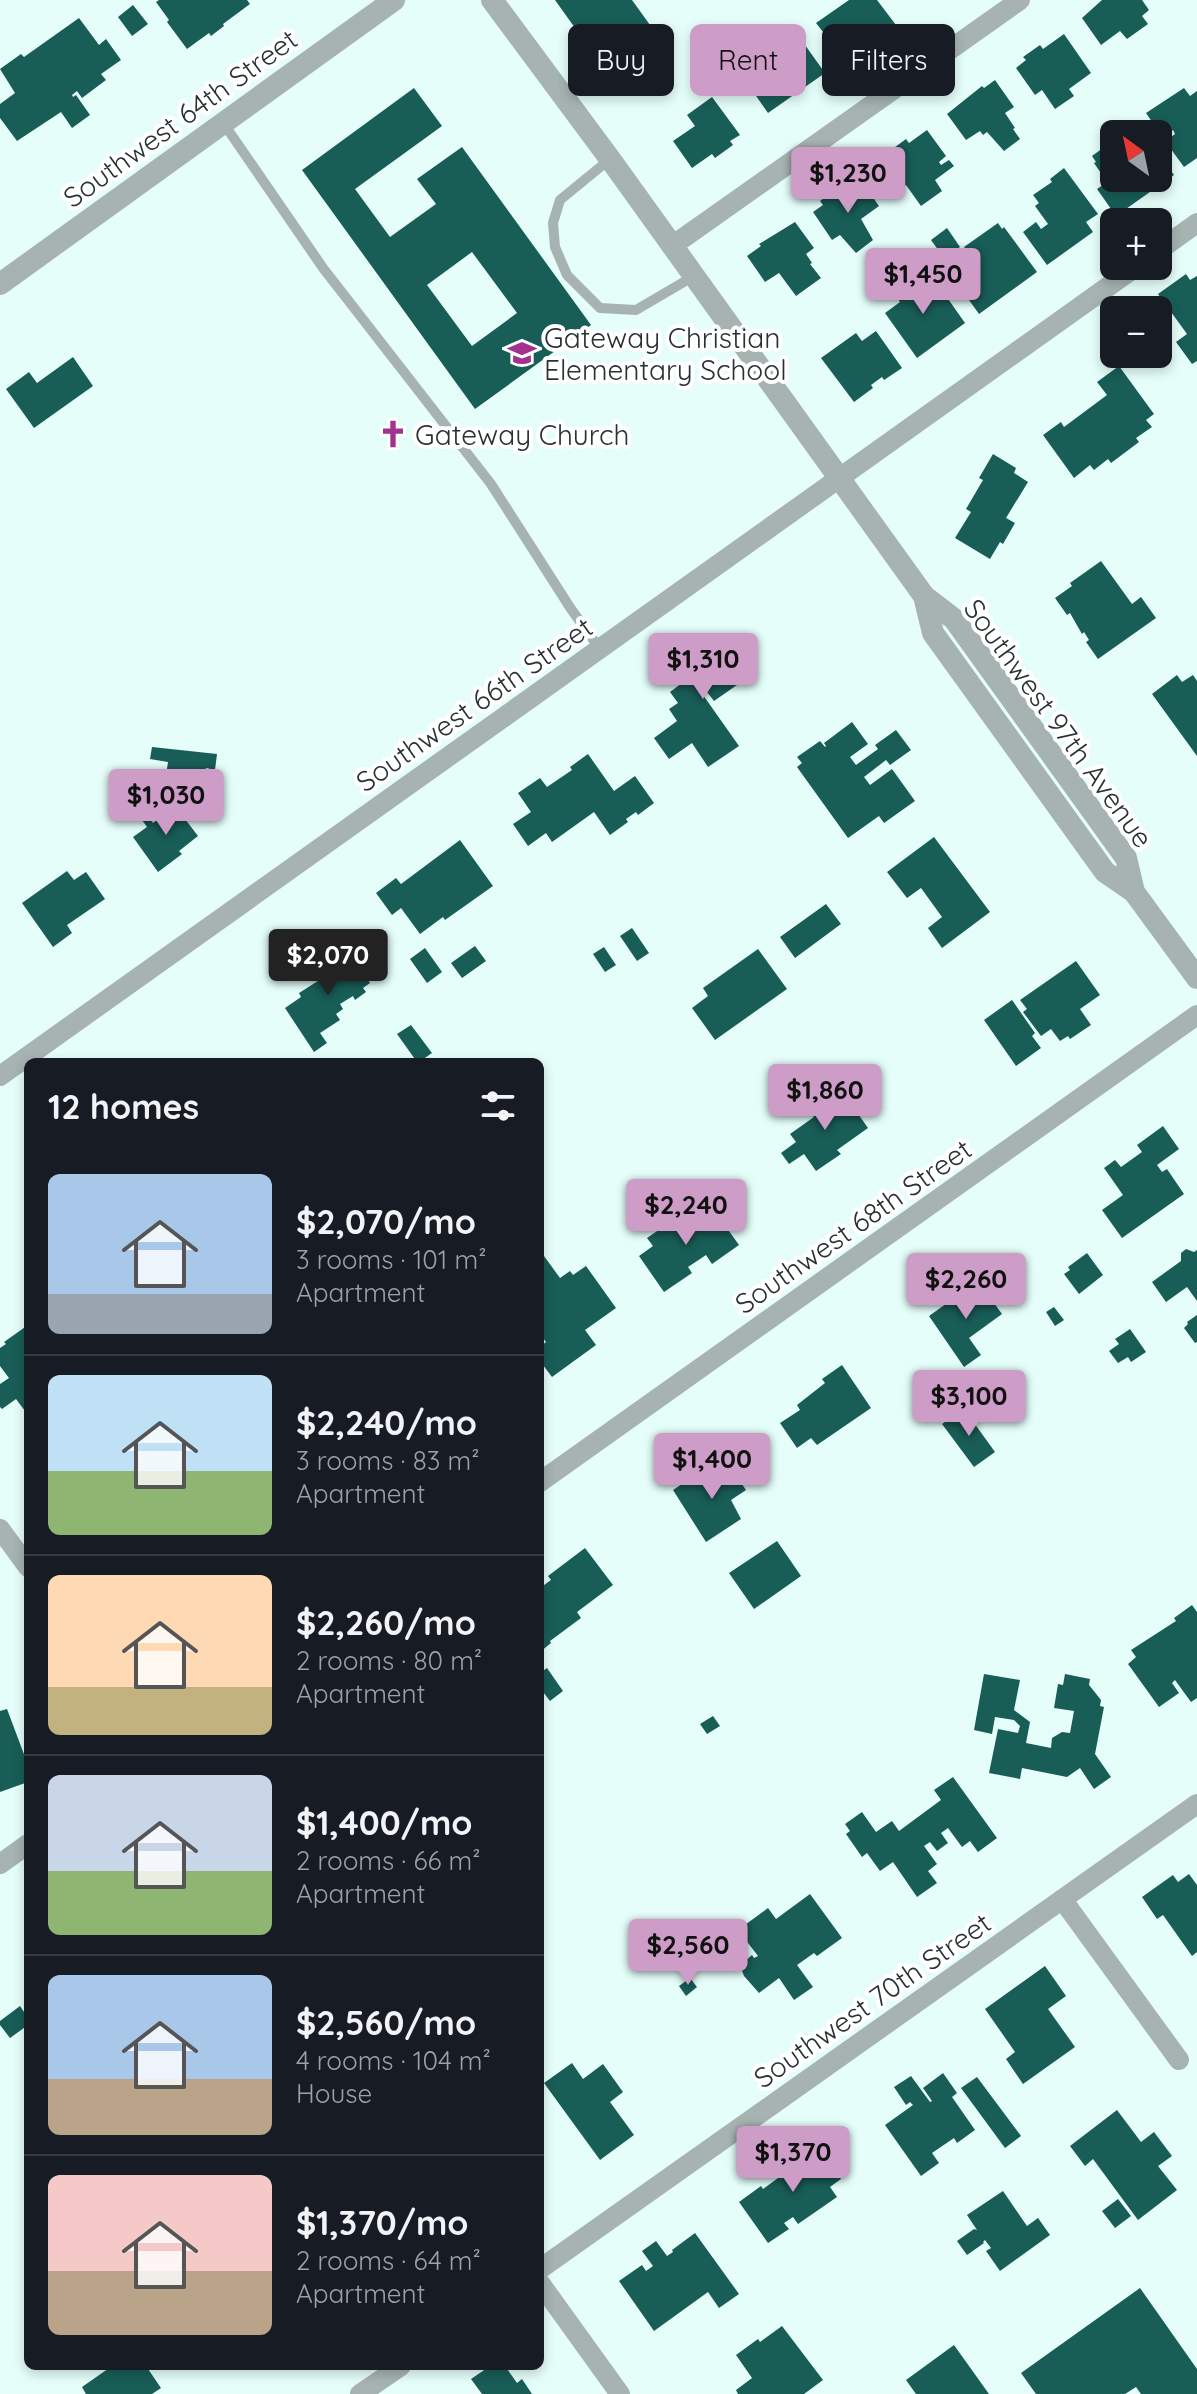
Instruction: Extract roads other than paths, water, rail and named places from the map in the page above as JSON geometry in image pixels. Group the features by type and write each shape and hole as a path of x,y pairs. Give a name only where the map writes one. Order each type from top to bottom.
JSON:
{"street":[{"name":"Southwest 64th Street","path":"0,284 394,0"},
{"name":"Southwest 97th Avenue","path":"492,0 924,596 954,619 1126,858 1134,892 1197,978"},
{"path":"672,246 1020,0"},
{"path":"1172,241 1197,223"},
{"name":"Southwest 66th Street","path":"25,1058 1117,280"},
{"name":"Southwest 68th Street","path":"544,1479 1197,1015"},
{"name":"Southwest 66th Street","path":"0,1076 24,1059"},
{"path":"0,1529 24,1562"},
{"name":"Southwest 70th Street","path":"544,2266 1197,1804"},
{"path":"0,1864 24,1847"},
{"path":"1062,1899 1179,2060"},
{"path":"544,2289 620,2394"},
{"path":"360,2394 395,2370"}],"lane":[{"path":"224,124 323,268 491,484 600,649"},
{"path":"610,159 560,200 553,223 555,247 567,275 600,308 636,310 694,276"}],"place":[{"name":"Gateway Christian Elementary School","path":"522,353"},
{"name":"Gateway Church","path":"393,434"}]}
